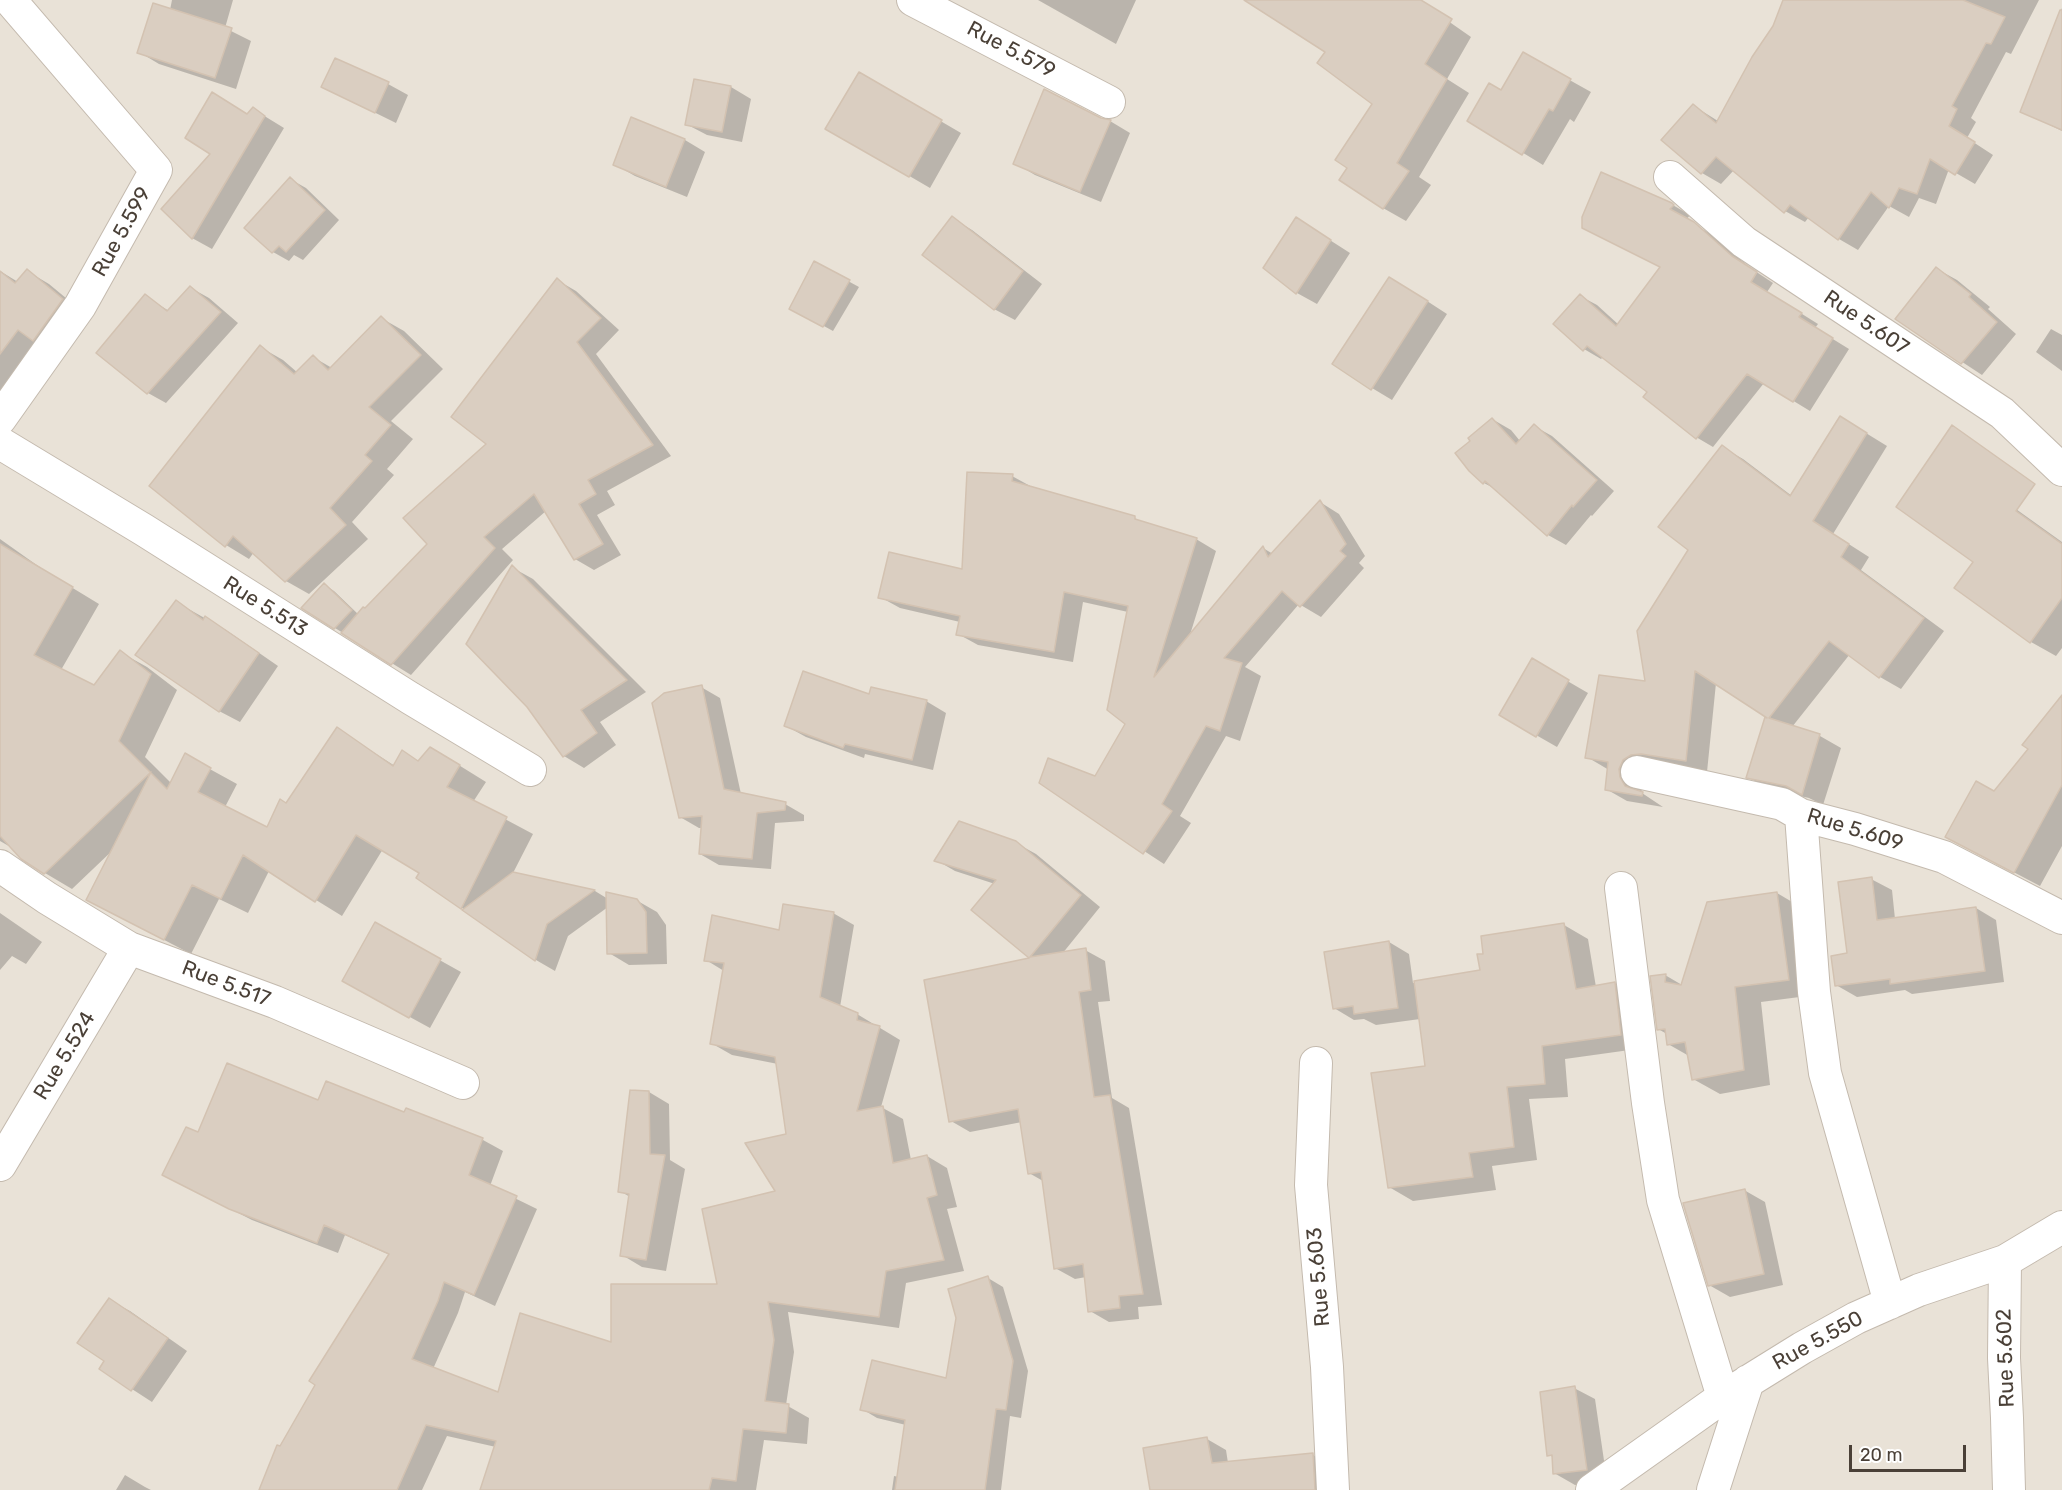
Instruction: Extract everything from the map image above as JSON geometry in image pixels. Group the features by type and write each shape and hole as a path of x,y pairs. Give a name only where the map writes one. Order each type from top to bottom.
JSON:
{"street":[{"name":"Rue 5.599","path":"0,419 80,306 156,170 10,0"},
{"name":"Rue 5.579","path":"913,0 1109,102"},
{"name":"Rue 5.607","path":"1670,177 1744,242 2002,413 2062,470"},
{"name":"Rue 5.513","path":"0,443 530,770"},
{"name":"Rue 5.609","path":"1637,772 1782,804 1801,815 1855,829 1944,858 2062,918"},
{"path":"1801,815 1814,992 1825,1073 1890,1303"},
{"name":"Rue 5.517","path":"0,866 129,948 275,1002 463,1083"},
{"path":"1621,888 1648,1103 1663,1200 1736,1389 1713,1490"},
{"name":"Rue 5.524","path":"0,1165 129,948"},
{"name":"Rue 5.603","path":"1316,1063 1311,1185 1327,1367 1333,1490"},
{"name":"Rue 5.550","path":"1592,1490 1625,1479 1736,1389 1802,1348 1856,1318 1919,1290 2006,1261 2062,1227"},
{"name":"Rue 5.602","path":"2006,1261 2004,1358 2009,1490"}],"shaded area":[{"path":"0,0 2062,0 2062,1490 0,1490"}],"building":[{"path":"1244,0 1421,0 1452,19 1425,64 1447,79 1397,163 1409,171 1383,209 1339,180 1347,168 1335,160 1372,104 1317,63 1325,52"},
{"path":"1783,0 1963,0 2005,17 1991,44 1986,43 1952,106 1957,109 1949,126 1975,142 1955,175 1930,159 1917,194 1899,188 1889,208 1871,192 1838,240 1790,205 1784,213 1716,157 1701,174 1661,140 1693,104 1716,123 1752,57 1773,26"},
{"path":"153,3 232,28 215,78 137,53"},
{"path":"2060,10 2062,10 2062,130 2020,112"},
{"path":"1523,52 1571,79 1553,111 1549,109 1522,155 1467,121 1489,83 1501,90"},
{"path":"335,58 389,82 375,113 321,87"},
{"path":"859,72 942,120 909,177 825,129"},
{"path":"694,79 731,86 722,132 685,125"},
{"path":"1044,89 1101,118 1111,120 1080,192 1013,164"},
{"path":"212,92 247,114 253,107 265,116 192,239 161,209 210,154 185,138"},
{"path":"631,117 685,139 666,187 613,165"},
{"path":"1601,172 1672,203 1674,205 1670,209 1694,222 1732,256 1757,272 1751,282 1802,313 1799,317 1833,338 1793,402 1747,374 1696,439 1643,397 1647,392 1587,346 1583,351 1553,324 1580,294 1616,326 1660,267 1582,228 1582,217"},
{"path":"290,177 325,210 286,252 279,246 272,253 244,228"},
{"path":"952,216 1023,271 994,310 922,255"},
{"path":"1296,217 1331,240 1296,294 1263,268"},
{"path":"814,261 850,280 823,327 789,309"},
{"path":"1936,267 1971,294 1969,297 1997,322 1961,364 1895,319"},
{"path":"27,269 63,299 33,341 18,330 0,354 0,271 15,283"},
{"path":"1389,277 1428,301 1371,390 1332,364"},
{"path":"557,278 601,318 577,342 653,445 588,480 596,494 579,504 603,544 574,560 534,494 484,537 495,548 391,665 341,633 363,607 365,608 427,544 403,518 486,444 451,417"},
{"path":"190,286 221,312 147,394 96,353 145,294 167,311"},
{"path":"381,316 421,355 369,407 391,425 365,455 372,461 330,508 346,525 285,582 233,536 225,547 149,486 260,345 294,374 313,355 328,370"},
{"path":"1840,416 1867,433 1813,521 1849,544 1841,557 1924,618 1879,678 1829,641 1769,718 1820,734 1802,795 1786,786 1746,778 1765,717 1767,718 1695,671 1686,761 1641,754 1631,755 1623,760 1619,769 1620,777 1625,786 1643,792 1642,796 1605,790 1608,762 1585,758 1599,675 1645,681 1637,631 1688,550 1658,527 1722,445 1790,496"},
{"path":"1492,418 1516,444 1534,424 1597,480 1573,507 1572,505 1547,536 1485,481 1483,484 1455,453 1470,441 1468,438"},
{"path":"1952,425 2035,484 2016,511 2062,544 2062,598 2030,643 1954,588 1973,562 1896,507"},
{"path":"967,472 1013,474 1012,481 1135,516 1135,519 1197,538 1154,677 1263,546 1268,557 1320,500 1346,544 1340,551 1346,556 1300,607 1282,591 1224,658 1242,663 1220,731 1206,726 1162,804 1172,811 1143,854 1039,783 1048,758 1095,776 1125,724 1107,710 1128,606 1064,592 1054,652 956,635 960,616 878,598 889,552 962,569"},
{"path":"0,544 73,587 34,655 94,685 120,650 151,674 119,741 150,772 44,874 21,859 0,836"},
{"path":"512,565 627,680 581,710 597,733 563,757 527,707 466,644"},
{"path":"324,583 352,610 334,629 301,608"},
{"path":"176,600 203,620 205,616 259,653 219,712 135,655"},
{"path":"1532,658 1569,680 1536,737 1499,715"},
{"path":"803,671 869,694 871,687 927,700 912,760 845,744 843,748 784,726"},
{"path":"702,685 724,789 786,802 785,810 757,813 752,859 699,854 702,816 679,818 652,703 664,693"},
{"path":"2062,695 2062,785 2014,873 1945,837 1976,781 1994,791 2028,749 2022,745"},
{"path":"337,727 393,766 402,750 418,761 430,747 460,765 447,787 507,817 461,909 416,878 419,873 356,835 315,902 243,855 221,899 192,885 164,940 86,900 151,773 167,789 185,753 211,768 198,792 267,827 280,799 286,803"},
{"path":"959,821 1016,841 1081,895 1030,957 1086,948 1091,990 1079,992 1094,1097 1110,1095 1143,1294 1119,1296 1120,1308 1088,1312 1083,1264 1054,1269 1041,1172 1028,1174 1018,1109 949,1122 924,980 1029,958 971,910 996,880 934,861"},
{"path":"513,872 595,890 547,924 535,961 462,910"},
{"path":"1872,877 1877,920 1976,907 1985,971 1890,984 1890,979 1835,986 1831,956 1847,953 1838,882"},
{"path":"606,892 637,899 646,912 647,953 607,954"},
{"path":"1777,892 1789,980 1735,987 1744,1070 1692,1080 1685,1042 1667,1045 1665,1029 1657,1030 1650,976 1666,974 1665,982 1681,985 1707,902"},
{"path":"783,904 834,912 820,997 858,1013 857,1020 880,1026 857,1111 883,1106 893,1163 927,1155 937,1195 927,1198 944,1260 886,1271 879,1317 768,1302 774,1340 765,1401 789,1404 786,1433 743,1429 736,1481 712,1478 709,1490 480,1490 496,1441 426,1425 397,1490 259,1490 277,1445 280,1446 315,1385 309,1381 389,1254 324,1225 317,1243 229,1209 162,1175 186,1127 198,1132 227,1063 318,1100 326,1081 404,1112 406,1108 483,1138 469,1175 517,1196 474,1295 444,1282 412,1359 498,1392 520,1313 611,1342 611,1284 717,1284 702,1209 775,1191 745,1143 786,1134 775,1057 710,1044 724,963 704,961 712,915 779,930"},
{"path":"375,922 441,959 409,1018 342,981"},
{"path":"1564,923 1576,989 1615,982 1621,1035 1542,1046 1545,1084 1507,1087 1514,1147 1469,1153 1473,1177 1388,1188 1371,1073 1425,1066 1414,981 1480,970 1477,954 1483,954 1481,936"},
{"path":"1389,941 1398,1008 1354,1014 1353,1006 1333,1009 1324,952"},
{"path":"630,1090 649,1091 650,1154 665,1155 646,1260 620,1256 629,1194 618,1192"},
{"path":"1745,1189 1764,1274 1708,1286 1683,1203"},
{"path":"988,1276 1013,1361 1006,1410 996,1409 985,1490 895,1490 905,1420 860,1410 872,1360 946,1378 956,1318 948,1289"},
{"path":"109,1298 168,1338 131,1391 99,1369 104,1361 77,1343"},
{"path":"1575,1386 1587,1470 1553,1474 1552,1455 1547,1456 1540,1392"},
{"path":"1207,1437 1212,1463 1313,1453 1315,1490 1150,1490 1143,1448"}]}
